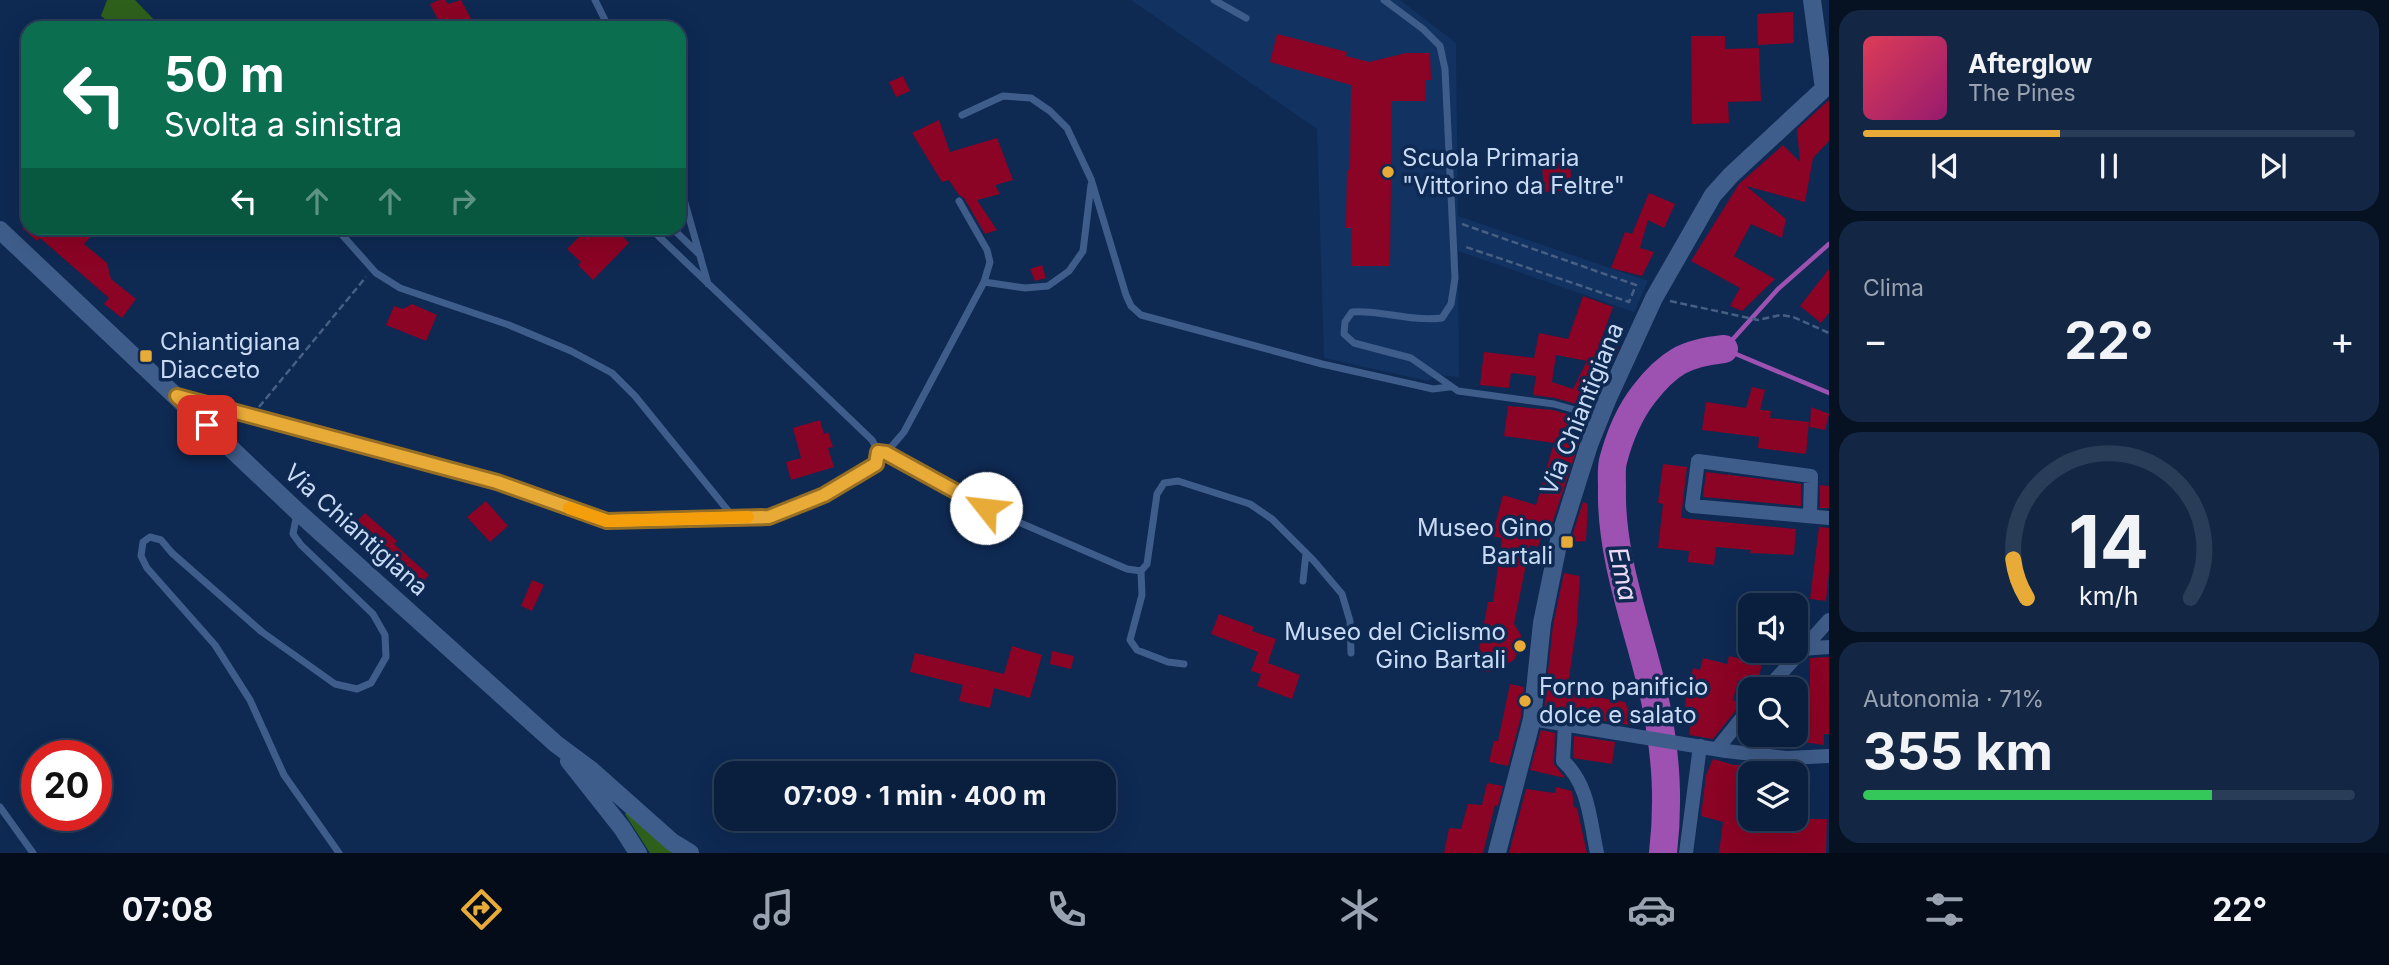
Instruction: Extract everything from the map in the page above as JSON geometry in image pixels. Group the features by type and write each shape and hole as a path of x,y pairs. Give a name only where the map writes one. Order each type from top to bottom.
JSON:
{"street":[{"path":"1812,0 1826,86"},
{"name":"Via Chiantigiana","path":"1497,853 1532,719 1542,623 1551,575 1575,486 1600,417 1654,298 1713,195 1826,86"},
{"name":"Via Chiantigiana","path":"0,230 298,512 556,744 591,770 672,842 690,853"},
{"path":"1810,515 1811,476 1698,461 1692,506 1829,518"},
{"path":"1808,642 1829,620"},
{"path":"1808,648 1829,647"},
{"path":"1777,677 1789,663"},
{"path":"1532,719 1717,750 1787,758 1829,756"},
{"path":"1717,750 1738,723"},
{"path":"1565,724 1563,761 1578,776 1586,799 1597,853"},
{"path":"556,744 622,828 638,853"},
{"path":"1686,853 1700,746"}],"lane":[{"path":"595,0 606,21"},
{"path":"1214,0 1246,18"},
{"path":"1384,0 1423,29 1440,46 1445,69 1455,278 1451,304 1441,318 1423,320 1352,312 1345,322 1344,334 1354,344 1411,358 1458,391 1554,404 1600,417"},
{"path":"962,115 1003,96 1031,98 1068,128 1091,179 1126,295 1131,306 1141,315 1322,364 1433,389 1449,387"},
{"path":"984,282 1026,288 1048,286 1069,271 1083,251 1091,179"},
{"path":"177,396 497,482 607,521 769,517 824,495 876,464 882,452 904,432 984,282 990,262 987,250 960,201"},
{"path":"686,207 708,284"},
{"path":"342,235 372,269 400,288 509,325 571,351 612,373 635,396 734,518"},
{"path":"657,235 882,452 986,508 1127,569 1141,571"},
{"path":"679,235 700,256"},
{"path":"1184,664 1168,662 1137,650 1130,640 1142,595 1141,571 1147,564 1157,494 1164,483 1178,481 1250,504 1272,519 1342,594 1350,621 1351,653"},
{"path":"298,512 293,534 301,545 373,614 385,635 386,657 370,683 357,689 335,684 262,632 160,540 150,537 143,542 141,556 147,568 215,645 250,700 284,775 339,853"},
{"path":"1303,581 1306,553"},
{"path":"0,807 33,853"}],"path":[{"path":"1452,221 1636,285 1629,302 1453,243"},
{"path":"251,416 372,269"},
{"path":"1665,300 1758,320 1781,315 1793,317 1829,333"}],"shaded area":[{"name":"Scuola Primaria \"Vittorino da Feltre\"","path":"1131,0 1400,0 1456,43 1458,216 1648,281 1634,312 1458,251 1459,377 1436,375 1428,381 1324,358 1317,129"}],"green space":[{"path":"107,0 135,0 155,21 108,21 101,16"},
{"path":"629,811 678,853 650,853 625,814"}],"building":[{"path":"439,0 445,0 448,4 461,0 472,21 438,21 430,4"},
{"path":"1793,12 1794,43 1758,45 1757,14"},
{"path":"1277,34 1347,52 1346,56 1369,62 1406,53 1430,53 1431,80 1426,80 1425,101 1392,101 1390,266 1351,266 1352,228 1346,228 1351,85 1270,62"},
{"path":"1691,36 1725,36 1725,49 1759,48 1761,101 1728,102 1729,123 1692,124"},
{"path":"903,76 910,91 896,97 889,82"},
{"path":"1829,100 1829,141 1813,158 1805,202 1746,186 1786,219 1782,238 1751,224 1734,256 1775,279 1742,311 1730,306 1740,288 1691,261 1739,184 1783,145 1800,162 1797,129"},
{"path":"939,120 950,152 997,138 1013,180 995,185 1000,194 977,200 997,230 985,234 964,198 949,180 942,182 912,133"},
{"path":"1570,162 1572,190 1544,192 1542,164"},
{"path":"1649,193 1675,204 1664,228 1648,220 1640,248 1654,252 1642,276 1611,268 1625,232 1632,234"},
{"path":"30,235 92,235 84,244 107,263 111,279 136,299 122,318 104,304 109,298 40,238 37,241"},
{"path":"581,235 621,235 629,243 593,280 578,265 581,262 567,249"},
{"path":"1042,265 1046,278 1035,281 1030,269"},
{"path":"1829,269 1829,313 1821,323 1800,306"},
{"path":"1583,296 1613,307 1601,340 1619,348 1590,408 1533,395 1536,376 1511,373 1509,388 1480,385 1484,352 1534,358 1539,333 1568,339","holes":["1556,355 1587,361 1573,389 1552,382"]},
{"path":"412,304 437,315 426,341 386,325 394,306 403,309"},
{"path":"1752,387 1765,390 1760,410 1771,411 1770,418 1809,422 1806,454 1758,448 1759,437 1702,430 1706,402 1746,408"},
{"path":"1508,406 1553,410 1587,420 1549,533 1543,531 1538,547 1530,545 1514,624 1521,635 1518,651 1514,660 1490,672 1475,670 1488,602 1493,602 1502,538 1492,536 1503,495 1536,505 1554,443 1504,436"},
{"path":"1811,407 1829,414 1825,430 1810,427"},
{"path":"820,420 824,434 828,432 833,447 828,448 834,467 791,480 786,462 801,458 793,428"},
{"path":"1663,464 1687,467 1681,518 1796,529 1794,555 1750,553 1751,550 1716,547 1714,565 1688,562 1689,551 1658,548 1663,504 1658,503"},
{"path":"1706,472 1801,484 1801,506 1703,497"},
{"path":"1820,485 1829,486 1829,508 1820,508"},
{"path":"486,501 508,526 490,542 467,517"},
{"path":"1583,502 1588,504 1586,541 1570,542"},
{"path":"365,513 397,541 394,544 429,575 413,593 343,532"},
{"path":"1819,527 1829,528 1826,601 1810,599"},
{"path":"1564,573 1580,576 1577,623 1567,692 1625,702 1636,726 1544,711 1553,625"},
{"path":"532,580 544,585 532,611 521,606"},
{"path":"1219,614 1254,627 1252,631 1276,639 1268,663 1300,675 1292,699 1257,686 1261,674 1251,671 1258,652 1211,634"},
{"path":"1012,646 1042,655 1030,698 994,688 990,708 959,701 963,685 910,672 915,653 1004,674"},
{"path":"1052,651 1074,656 1071,669 1050,664"},
{"path":"1729,656 1738,658 1738,663 1762,664 1759,677 1738,677 1733,700 1738,702 1738,708 1713,739 1689,735 1692,716 1685,714 1686,688 1688,689 1693,668 1700,670 1703,658 1727,664"},
{"path":"1829,657 1829,734 1824,734 1824,745 1808,743 1810,658"},
{"path":"1510,684 1524,687 1521,717 1508,766 1489,762 1494,741 1498,741"},
{"path":"1541,730 1555,733 1554,764 1565,778 1530,770"},
{"path":"1574,736 1615,742 1612,764 1573,758"},
{"path":"1713,759 1738,765 1738,831 1808,831 1808,768 1809,819 1827,819 1826,853 1719,853 1723,822 1701,816 1706,775"},
{"path":"1487,783 1503,786 1498,806 1495,805 1483,853 1444,853 1449,828 1461,829 1468,804 1482,805"},
{"path":"1556,787 1572,791 1587,853 1509,853 1526,789 1555,793"}],"waterway":[{"path":"1829,244 1778,289 1724,349 1829,393"},
{"name":"Ema","path":"1663,853 1666,779 1662,742 1650,678 1616,543 1612,464 1630,417 1661,374 1678,361 1698,353 1724,349"}],"slow traffic":[{"path":"569,508 607,521 748,517"}],"place":[{"name":"Scuola Primaria \"Vittorino da Feltre\"","path":"1388,172"},
{"name":"Chiantigiana Diacceto","path":"146,356"},
{"name":"Museo Gino Bartali","path":"1567,542"},
{"name":"Museo del Ciclismo Gino Bartali","path":"1520,646"},
{"name":"Forno panificio dolce e salato","path":"1525,701"}],"route":[{"path":"207,425 177,396 497,482 607,521 769,517 824,495 863,472 876,464 878,452 886,453 986,508"}]}
